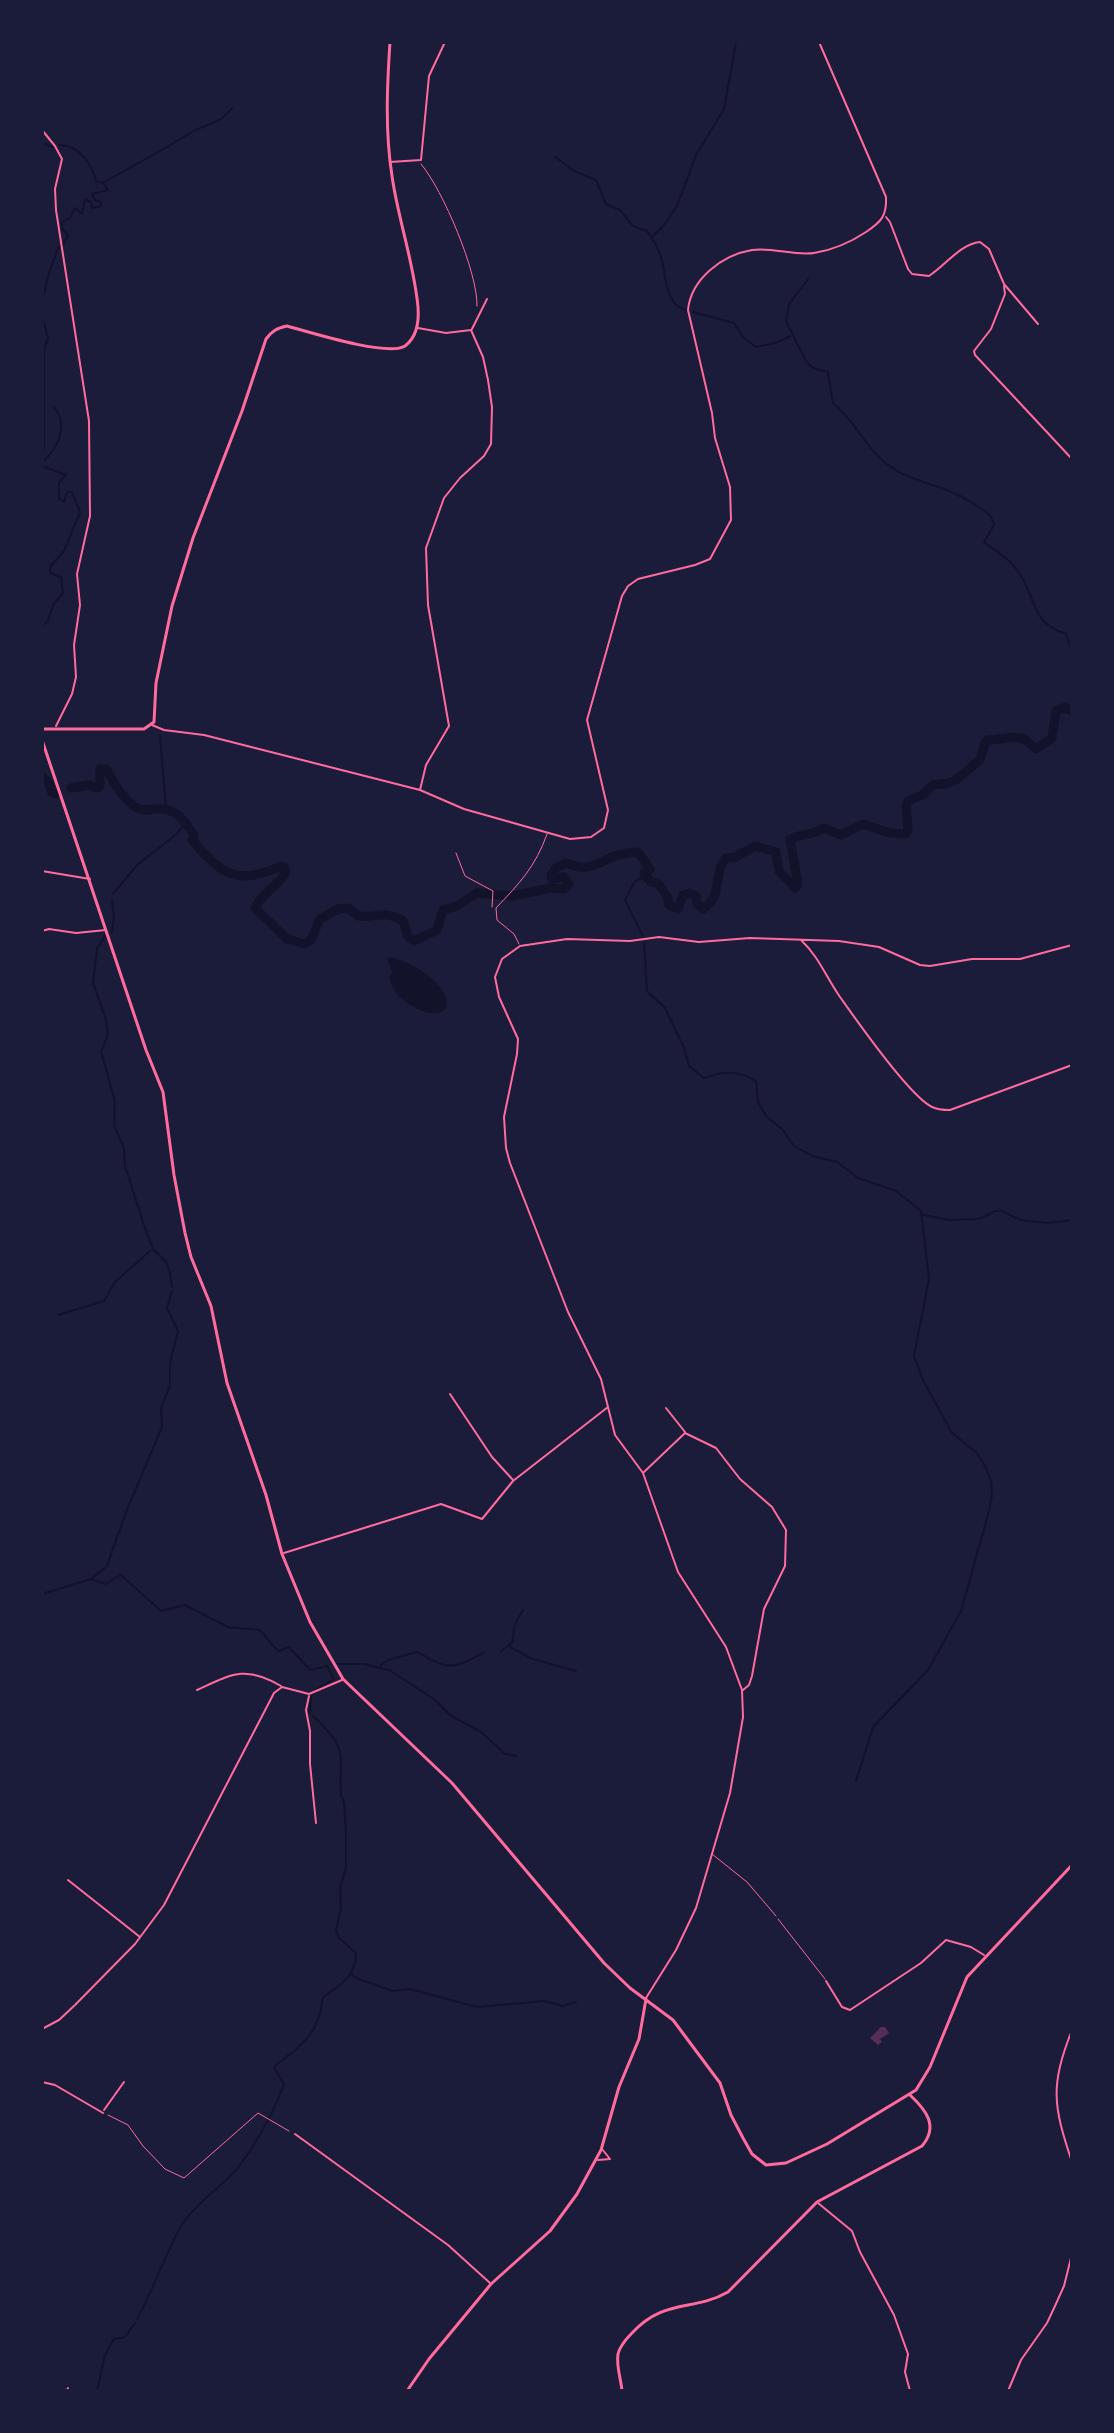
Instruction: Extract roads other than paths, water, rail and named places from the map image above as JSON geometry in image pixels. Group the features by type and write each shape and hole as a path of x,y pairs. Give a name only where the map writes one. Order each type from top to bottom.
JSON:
{"street":[{"path":"152,725 156,683 172,606 193,538 266,339 278,328 287,326 369,347 395,349 404,347 417,327 417,298 390,162 386,121 390,42"},
{"path":"390,162 420,162 423,157 429,76 445,42"},
{"path":"42,729 144,729 152,725 164,730 204,735 420,790 464,809 547,834 582,839 598,833 606,824 608,810 587,720 622,596 628,586 638,579 710,559 731,520 730,487 715,438 704,374 690,321 689,298 694,287 702,277 734,256 752,250 798,254 834,248 865,233 885,216 886,197 819,42"},
{"path":"42,130 62,159 55,189 56,210 89,421 90,524 77,574 80,605 74,645 76,677 72,694 56,728"},
{"path":"885,216 912,274 929,276 958,252 974,242 980,242 989,249 1004,284 1038,324"},
{"path":"1004,284 1005,294 991,329 974,351 975,355 1072,459"},
{"path":"471,330 487,299"},
{"path":"417,327 446,333 471,330"},
{"path":"420,790 426,765 449,726 428,605 426,548 444,498 484,456 491,444 492,407 488,380 483,357 471,330"},
{"path":"42,740 146,1050 163,1092 174,1175 188,1245 211,1306 227,1383 266,1495 282,1554 310,1622 343,1679 445,1774 620,1978 673,2020 720,2083 731,2115 752,2154 766,2165 786,2163 814,2151 910,2095 930,2067 967,1977 1072,1865"},
{"path":"42,871 90,879"},
{"path":"42,931 49,929 76,933 107,930"},
{"path":"407,2391 429,2359 491,2284 559,2221 597,2160 619,2087 639,2039 646,1999 691,1923 730,1793 743,1717 742,1690 726,1647 678,1572 643,1473 615,1435 601,1379 568,1312 506,1148 504,1117 518,1039 499,997 495,977 502,959 520,946 567,939 630,941 659,937 699,942 750,938 861,942 925,966 972,959 1020,959 1072,945"},
{"path":"801,940 818,957 840,996 897,1072 922,1100 936,1109 950,1110 1072,1065"},
{"path":"450,1394 492,1457 513,1481"},
{"path":"282,1554 441,1504 482,1519 513,1481 609,1406"},
{"path":"666,1408 685,1433 716,1448 740,1479 772,1507 786,1530 785,1566 764,1609 752,1676 749,1685 742,1690"},
{"path":"643,1473 685,1433"},
{"path":"197,1690 242,1672 266,1677 282,1687 309,1694 343,1679"},
{"path":"42,2028 68,2012 141,1937 164,1905 265,1705 282,1687"},
{"path":"309,1694 306,1710 316,1823"},
{"path":"68,1880 141,1937"},
{"path":"826,1981 842,2007 850,2010 921,1963 946,1940 971,1947 985,1956"},
{"path":"1072,2030 1059,2064 1056,2102 1072,2162"},
{"path":"42,2082 55,2085 103,2112 124,2082"},
{"path":"622,2391 618,2354 636,2329 664,2309 728,2292 817,2202 925,2143 930,2133 930,2121 923,2107 910,2095"},
{"path":"295,2134 448,2245 491,2284"},
{"path":"597,2160 610,2159 601,2148"},
{"path":"817,2202 852,2231 894,2315 908,2354 905,2372 910,2391"},
{"path":"1008,2391 1021,2360 1055,2306 1072,2254"}],"lane":[{"path":"520,946 514,934 497,920 494,913 542,850 547,834"},
{"path":"711,1854 747,1882 776,1916"},
{"path":"778,1919 826,1981"}],"waterway":[{"path":"651,238 677,206 696,155 724,109 736,42"},
{"path":"103,183 217,121 232,108"},
{"path":"42,143 53,147"},
{"path":"59,145 78,151 88,162 96,181 103,183 108,190 92,194 95,200 102,203 101,206 92,208 91,202 85,200 82,214 75,208 70,218 62,222 62,229 68,235 63,245"},
{"path":"555,157 574,171 596,180 606,204 620,210 633,226 647,231 661,256 670,296 686,310"},
{"path":"42,301 59,246"},
{"path":"809,278 789,304 786,321 806,361 813,368 828,372 833,403 890,466 910,477 955,493 989,514 994,525 984,542 1017,570 1041,618 1055,630 1066,634 1072,651"},
{"path":"693,312 734,323 743,337 756,347 791,336"},
{"path":"42,317 48,337 44,351 42,454"},
{"path":"42,462 53,451 60,437 61,422 54,407"},
{"path":"42,466 66,475 59,482 59,499 64,502 67,492 72,492 80,512 64,551 50,567 50,573 61,577 63,593 42,626"},
{"path":"71,788 89,785 97,788 100,786 100,769 106,769 123,795 137,808 168,810 178,815 194,835 192,840 212,862 231,874 253,875 284,867 286,872 283,877 255,908 287,939 305,944 311,940 320,919 338,909 348,908 359,916 396,917 403,921 408,936 414,941 437,930 443,910 457,906 477,893 513,896 550,888 564,889 569,884 564,877 552,879 556,868 566,863 593,866 625,853 638,852 650,869 644,873 651,882 658,883 669,905 678,909 683,895 689,893 696,896 697,904 703,909 716,891 719,871 726,858 735,857 755,846 776,852 779,871 795,888 798,884 790,839 824,828 841,835 863,824 890,833 905,834 908,830 908,801 924,794 933,785 957,779 980,760 988,740 1021,738 1036,749 1052,738 1056,711 1065,707 1072,711"},
{"path":"160,735 166,809"},
{"path":"42,777 49,783 52,793 56,794"},
{"path":"113,894 137,865 177,834 185,822"},
{"path":"643,936 625,900 635,881 646,877"},
{"path":"112,900 112,933"},
{"path":"105,936 97,948 93,983 106,1020 108,1034 101,1052 115,1101 114,1126 124,1148 125,1166 143,1222 153,1249 166,1262 172,1287"},
{"path":"644,943 647,991 665,1008 689,1066 704,1078 730,1073 756,1081 758,1102 766,1116 782,1129 794,1146 812,1156 837,1162 858,1178 896,1191 921,1211 929,1279 914,1356 923,1380 952,1433 977,1453 991,1481 989,1511 961,1611 928,1670 873,1727 856,1781"},
{"path":"923,1215 949,1220 978,1219 1002,1211 1020,1220 1048,1223 1072,1220"},
{"path":"58,1315 104,1301 115,1282 151,1250"},
{"path":"42,1594 91,1579 107,1566 162,1427 161,1408 170,1386 170,1363 178,1331 167,1308 172,1291"},
{"path":"92,1579 105,1584 121,1575 161,1611 185,1605 228,1627 260,1630 276,1649 279,1651 289,1647 310,1670 327,1666 334,1679 314,1691"},
{"path":"501,1651 512,1643 515,1624 523,1610"},
{"path":"510,1647 533,1659 576,1671"},
{"path":"380,1666 388,1660 417,1652 449,1666 483,1653"},
{"path":"337,1664 364,1664 389,1670 434,1699 450,1715 481,1732 505,1754 516,1756"},
{"path":"310,1713 311,1696"},
{"path":"137,2319 183,2223 236,2170 264,2128 284,2084 274,2068 308,2037 318,2020 323,1997 341,1984 354,1968 356,1953 339,1938 336,1930 341,1908 340,1888 346,1867 340,1752 332,1736 313,1716"},
{"path":"351,1974 393,1991 410,1989 477,2007 545,2001 563,2006 576,2002"},
{"path":"97,2391 105,2355 114,2339 125,2337 135,2323"}]}
